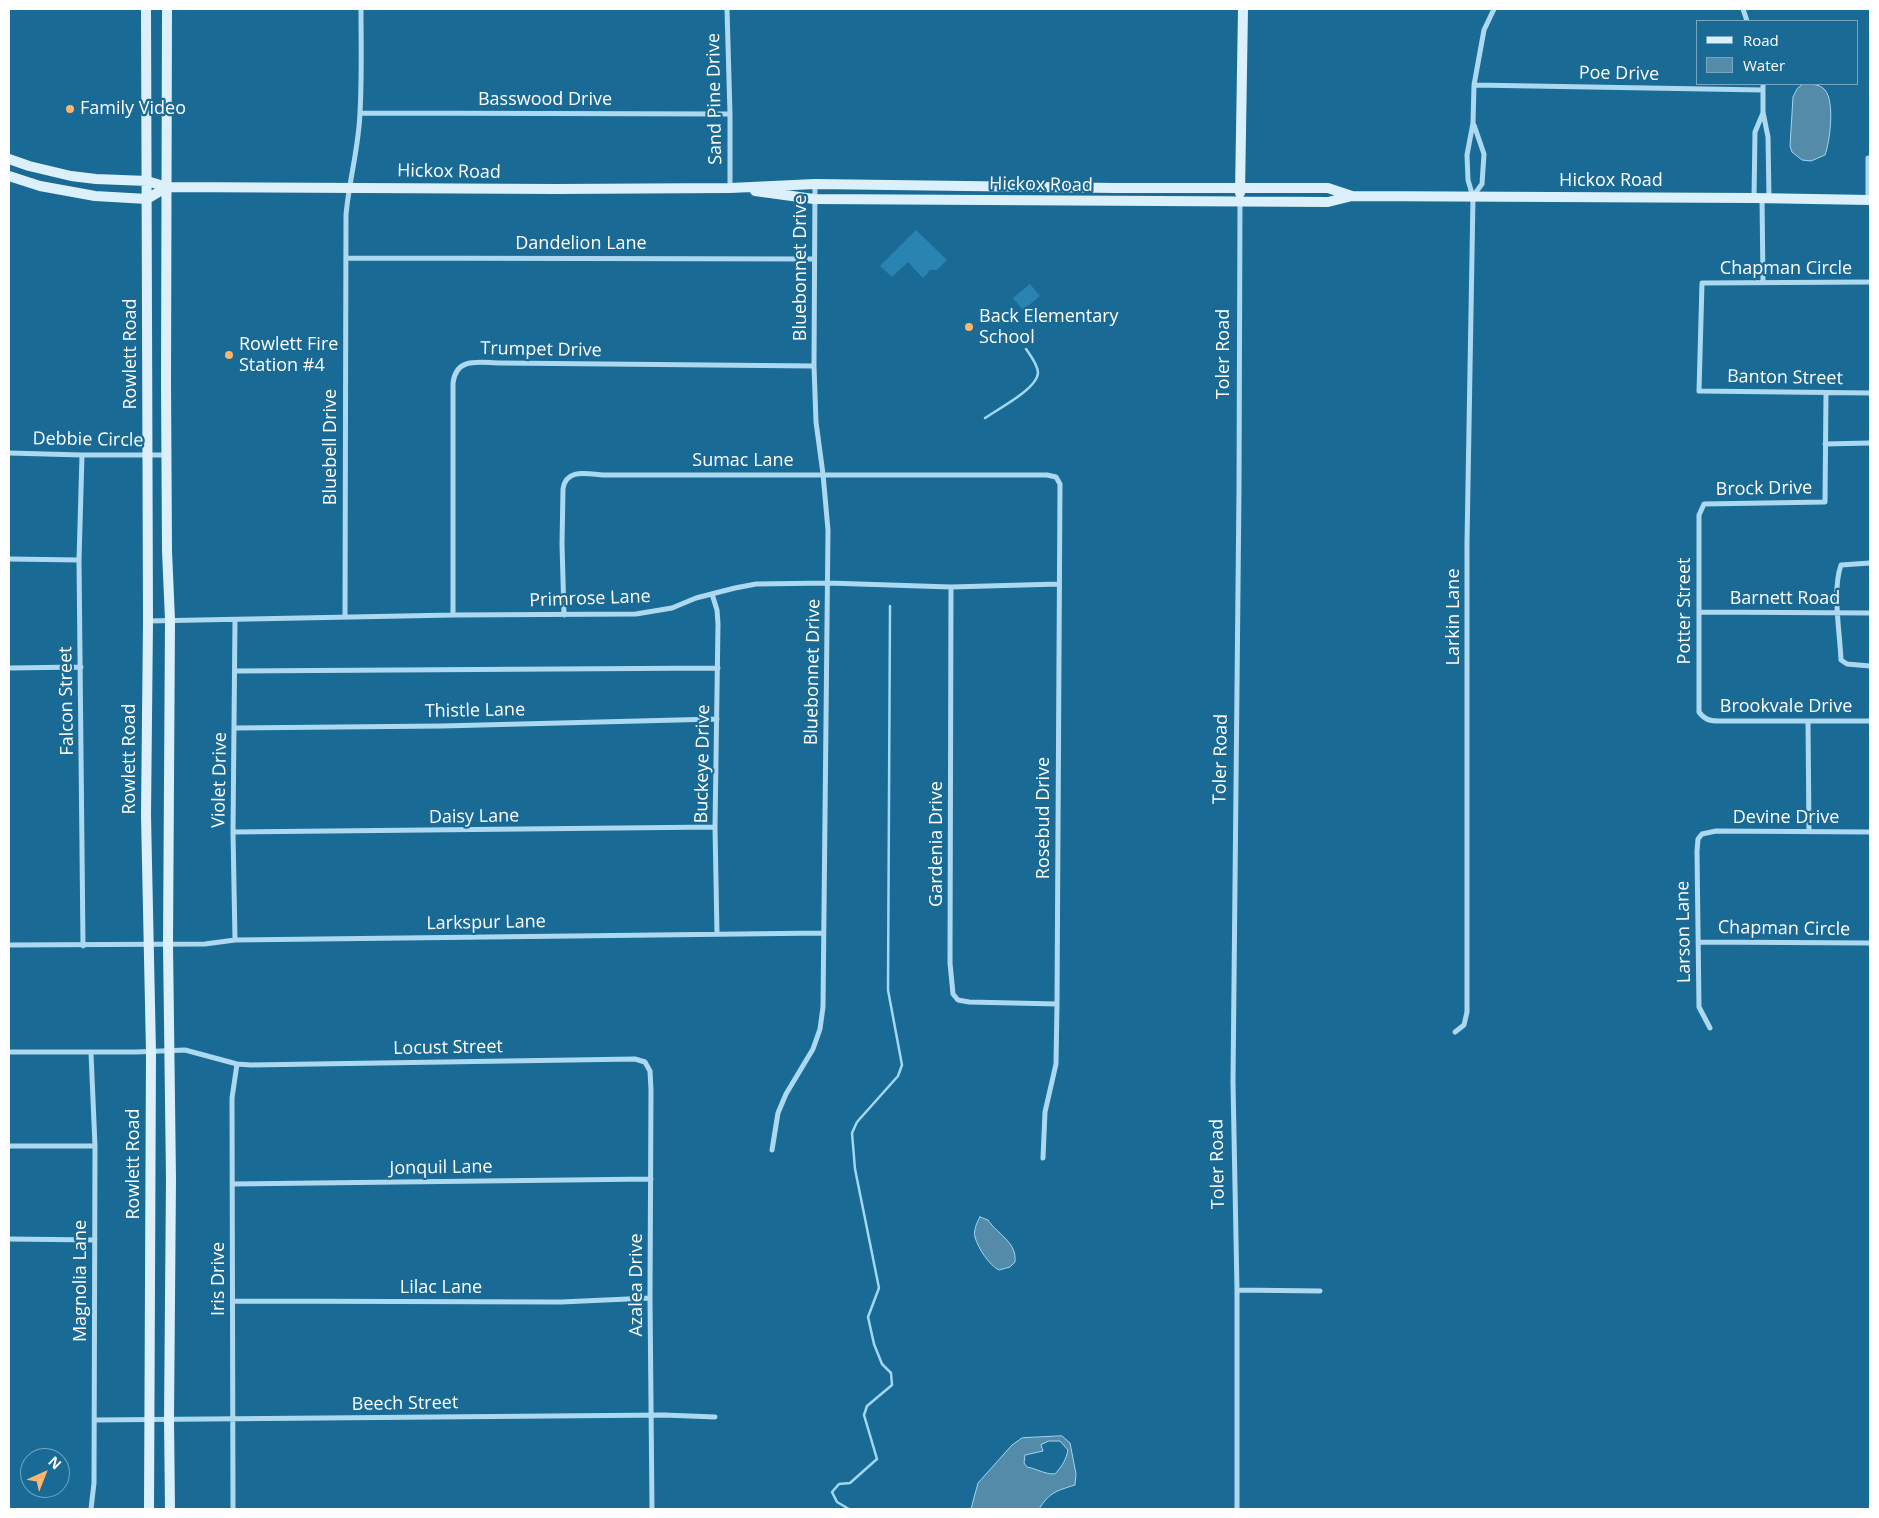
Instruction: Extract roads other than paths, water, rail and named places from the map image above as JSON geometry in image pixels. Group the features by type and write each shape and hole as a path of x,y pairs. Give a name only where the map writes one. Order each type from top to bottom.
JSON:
{"main road":[{"name":"Rowlett Road","path":"146,9 148,454 146,815 150,1052 149,1509"},
{"name":"Rowlett Road","path":"167,9 167,551 170,620 168,944 171,1189 168,1419 170,1509"},
{"name":"Toler Road","path":"1240,202 1242,9"},
{"name":"Hickox Road","path":"9,159 55,173 96,179 147,181 167,187 556,189 730,188 815,184 1328,188 1352,196"},
{"path":"51,188 55,173"},
{"path":"9,176 51,188 95,196 147,199 167,187"},
{"path":"919,200 923,192 928,189 1002,190 1008,187"},
{"path":"1029,187 1029,201"},
{"name":"Hickox Road","path":"730,188 814,200 1328,202 1352,196 1869,200"}],"street":[{"name":"Bluebell Drive","path":"345,617 346,215 348,187 356,158 360,113 361,9"},
{"name":"Sand Pine Drive","path":"727,9 730,188"},
{"path":"1473,197 1468,180 1467,155 1473,123 1474,85 1484,30 1494,9"},
{"name":"Poe Drive","path":"1474,85 1763,87"},
{"path":"1762,198 1768,137 1763,112 1763,87"},
{"path":"1763,112 1755,132 1762,198 1764,282"},
{"name":"Basswood Drive","path":"360,113 730,114"},
{"path":"1473,123 1484,154 1482,184 1473,197"},
{"path":"1869,200 1868,158 1870,158"},
{"name":"Bluebonnet Drive","path":"772,1150 778,1113 786,1094 813,1049 820,1029 823,1007 828,530 824,474 816,422 814,366 815,184"},
{"name":"Larkin Lane","path":"1455,1032 1464,1024 1467,1012 1468,542 1473,197"},
{"name":"Toler Road","path":"1237,1509 1237,1290 1233,1082 1240,202"},
{"name":"Dandelion Lane","path":"347,258 814,259"},
{"name":"Chapman Circle","path":"1699,391 1702,283 1870,282"},
{"name":"Trumpet Drive","path":"453,615 453,384 454,373 459,367 467,363 814,366"},
{"name":"Banton Street","path":"1699,391 1870,393"},
{"path":"1826,393 1825,444 1870,443"},
{"name":"Brock Drive","path":"1704,504 1825,502 1825,444"},
{"name":"Debbie Circle","path":"9,453 167,455"},
{"name":"Falcon Street","path":"82,455 79,560 83,946"},
{"name":"Sumac Lane","path":"564,615 563,489 564,482 579,473 603,476 824,474 1047,475 1056,477"},
{"name":"Rosebud Drive","path":"1043,1158 1044,1112 1056,1064 1060,484 1056,477"},
{"name":"Potter Street","path":"1703,718 1699,712 1698,703 1700,612 1698,515 1704,504"},
{"path":"9,559 79,560"},
{"path":"1870,563 1841,565 1838,574 1841,660 1847,664 1870,666"},
{"name":"Primrose Lane","path":"148,621 453,615 636,614 672,608 696,598 756,584 828,583 951,587 1059,584"},
{"name":"Gardenia Drive","path":"951,587 950,963 953,994 958,1000 969,1002 1057,1004"},
{"name":"Buckeye Drive","path":"712,594 717,610 718,668 715,827 717,934"},
{"name":"Barnett Road","path":"1700,612 1870,613"},
{"name":"Violet Drive","path":"235,620 233,832 235,940"},
{"path":"9,668 81,667"},
{"path":"235,671 718,668"},
{"name":"Brookvale Drive","path":"1703,718 1718,722 1870,721"},
{"name":"Thistle Lane","path":"234,728 442,726 717,719"},
{"path":"1808,721 1810,832"},
{"name":"Daisy Lane","path":"233,832 715,827"},
{"name":"Devine Drive","path":"1702,834 1716,831 1870,832"},
{"name":"Larson Lane","path":"1702,834 1698,839 1697,851 1699,1007 1710,1028"},
{"name":"Larkspur Lane","path":"9,946 205,944 235,940 823,933"},
{"name":"Chapman Circle","path":"1698,942 1870,943"},
{"path":"9,1052 195,1052 237,1064"},
{"name":"Magnolia Lane","path":"91,1053 95,1146 94,1483 92,1509"},
{"name":"Locust Street","path":"237,1064 635,1060 645,1062"},
{"name":"Azalea Drive","path":"645,1062 650,1071 651,1090 652,1509"},
{"name":"Iris Drive","path":"233,1509 232,1098 237,1064"},
{"path":"9,1146 95,1146"},
{"name":"Jonquil Lane","path":"232,1184 650,1179"},
{"path":"9,1239 95,1240"},
{"path":"1237,1290 1320,1291"},
{"name":"Lilac Lane","path":"233,1301 561,1302 650,1298"},
{"name":"Beech Street","path":"94,1420 715,1416"}],"water":[{"path":"1802,85 1821,87 1825,90 1830,103 1830,131 1825,155 1811,161 1802,160 1792,152 1790,146 1793,97 1797,89"},
{"path":"980,1217 988,1220 1013,1249 1015,1262 1010,1267 999,1270 991,1264 981,1251 975,1235"},
{"path":"1062,1436 1070,1443 1076,1474 1075,1485 1054,1493 1039,1509 971,1509 978,1483 1012,1445 1022,1438","holes":["1049,1441 1060,1441 1068,1450 1063,1463 1055,1474 1027,1467 1024,1463 1025,1455 1043,1451 1041,1445"]}],"waterway":[{"path":"985,418 1024,392 1036,379 1037,367 1026,349"},
{"path":"849,1509 837,1502 832,1492 839,1484 850,1483 877,1459 864,1415 867,1406 892,1385 891,1373 882,1364 874,1344 868,1317 879,1288 855,1169 852,1133 857,1122 898,1076 902,1065 888,990 890,606"}],"place":[{"name":"Family Video","path":"70,109"},
{"name":"Back Elementary School","path":"969,327"},
{"name":"Rowlett Fire Station #4","path":"229,355"}]}
